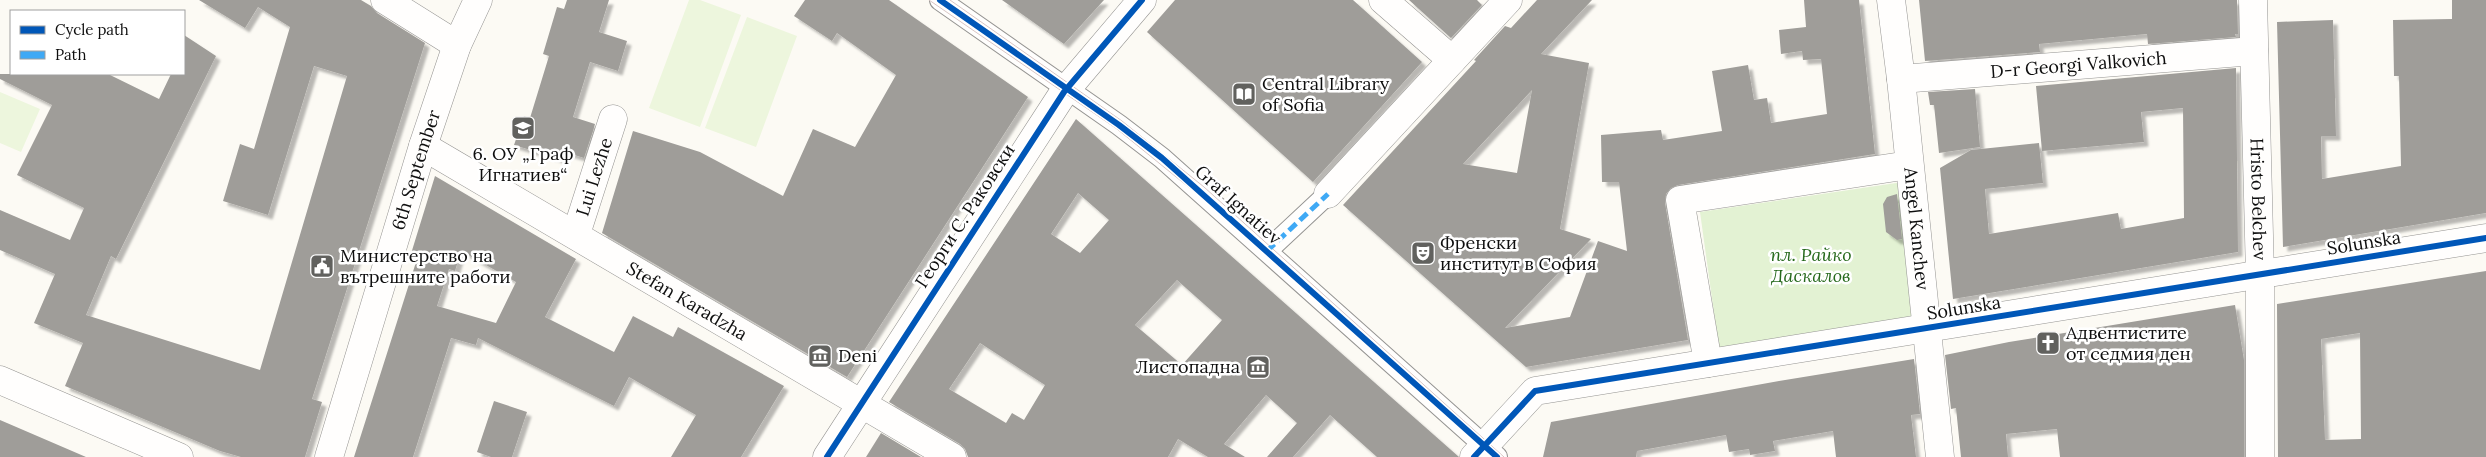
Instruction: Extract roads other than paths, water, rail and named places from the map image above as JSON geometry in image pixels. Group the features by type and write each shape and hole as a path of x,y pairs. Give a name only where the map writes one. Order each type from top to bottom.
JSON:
{"street":[{"path":"385,0 457,45"},
{"name":"6th September","path":"328,457 423,146 457,45 478,0"},
{"name":"Graf Ignatiev","path":"940,0 1067,88 1162,158 1268,251 1485,453"},
{"name":"Георги С. Раковски","path":"827,457 1067,88 1142,0"},
{"path":"1383,0 1452,60"},
{"path":"1268,251 1328,194 1508,0"},
{"name":"Angel Kanchev","path":"1890,0 1901,79 1940,457"},
{"name":"Hristo Belchev","path":"2253,0 2260,275 2260,457"},
{"name":"D-r Georgi Valkovich","path":"1901,79 2254,51"},
{"name":"Lui Lezhe","path":"576,234 613,119"},
{"name":"Stefan Karadzha","path":"423,146 576,234 952,457"},
{"path":"1708,363 1680,200 1909,165"},
{"name":"Solunska","path":"1485,453 1535,391 2486,238"},
{"path":"0,380 179,457"}],"tram line":[{"path":"929,0 1117,129 1207,202 1492,457"},
{"path":"950,0 1122,121 1204,187 1504,457"}],"place":[{"name":"Central Library of Sofia","path":"1244,94"},
{"name":"6. ОУ „Граф Игнатиев“","path":"523,128"},
{"name":"Френски институт в София","path":"1423,253"},
{"name":"Министерство на вътрешните работи","path":"322,266"},
{"name":"Адвентистите от седмия ден","path":"2048,343"},
{"name":"Deni","path":"820,356"},
{"name":"Листопадна","path":"1258,367"}],"park label":[{"name":"пл. Райко Даскалов","path":"1811,265"}]}
